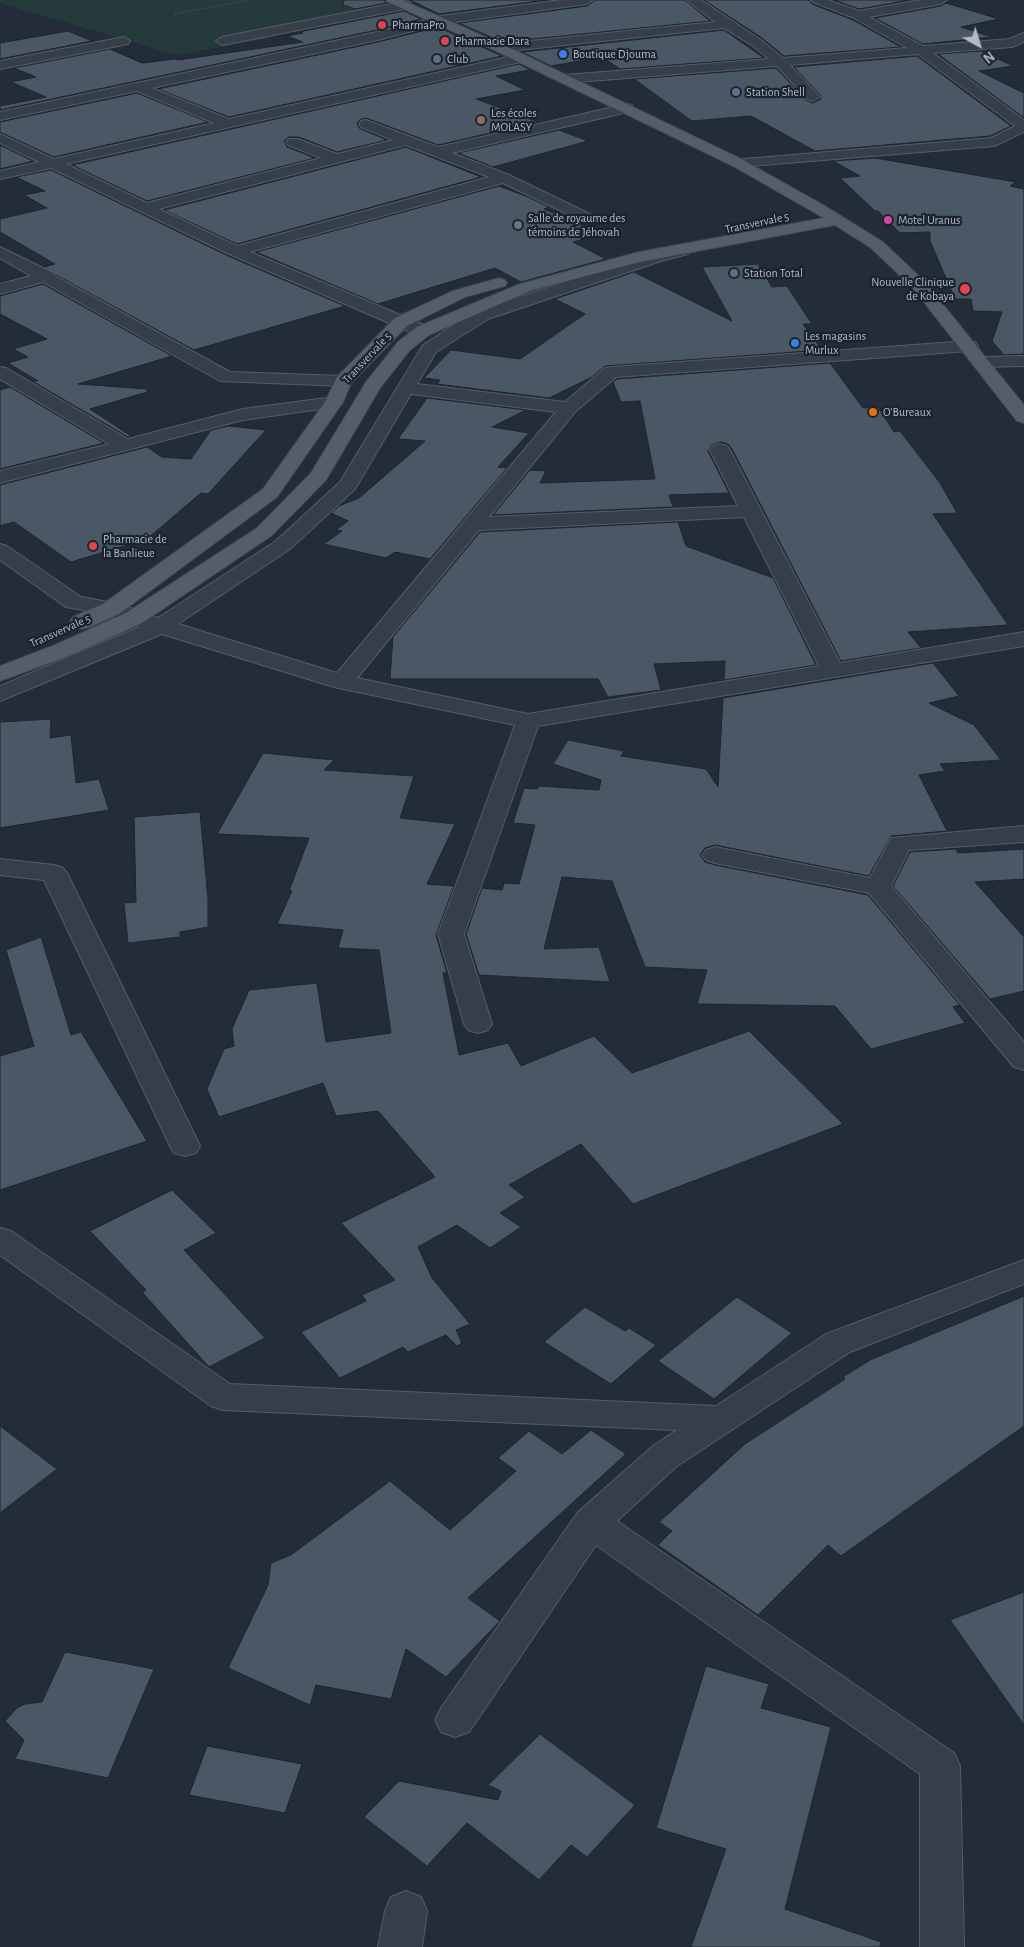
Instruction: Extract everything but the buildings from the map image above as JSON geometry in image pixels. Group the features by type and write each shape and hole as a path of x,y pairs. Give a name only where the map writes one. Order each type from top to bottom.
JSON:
{"main road":[{"path":"404,2 738,163 820,209 877,245 918,284 1024,417"},
{"name":"Transvervale 5","path":"68,628 110,609 270,493 334,402 343,381 401,322 459,294 546,270 614,252 739,228 820,209"},
{"name":"Transvervale 5","path":"0,674 63,650 134,618 264,532 319,476 372,386 404,346 423,330 526,287 639,257 837,220"},
{"name":"Transvervale 5","path":"8,652 34,643"}],"street":[{"path":"0,116 369,38 440,20 587,0"},
{"path":"693,0 726,24 757,43 781,62 813,97"},
{"path":"738,163 994,142 1024,126 922,51 858,15 817,0"},
{"path":"858,15 940,0"},
{"path":"222,41 404,2"},
{"path":"500,48 726,24"},
{"path":"565,79 1012,43 1024,37"},
{"path":"0,65 124,40"},
{"path":"0,175 520,58"},
{"path":"139,86 228,124"},
{"path":"437,152 627,108"},
{"path":"366,124 504,178 590,220"},
{"path":"0,138 235,251 423,330"},
{"path":"144,208 408,140"},
{"path":"293,142 337,158"},
{"path":"235,251 504,178"},
{"name":"Transvervale 5","path":"0,694 161,626 283,545 348,485 429,349 482,315 655,258 750,235"},
{"path":"0,252 47,276 226,377 343,381"},
{"path":"0,289 47,276"},
{"path":"342,682 569,408 611,372 969,346"},
{"path":"982,362 1024,362"},
{"path":"0,372 123,444"},
{"path":"406,388 569,408"},
{"path":"0,477 123,444 243,415 334,402"},
{"path":"720,450 833,671"},
{"path":"473,524 752,512"},
{"path":"0,550 74,602 110,609 342,682 528,721 1024,639"},
{"path":"478,1024 451,934 528,721"},
{"path":"878,887 900,842 1024,834"},
{"path":"715,855 878,887 1024,1061"},
{"path":"0,867 54,873 185,1146"},
{"path":"0,1239 223,1397 720,1419"},
{"path":"455,1720 591,1522 665,1456 838,1343 1024,1271"},
{"path":"591,1522 940,1766 942,1947"}],"path":[{"path":"174,14 250,0"}],"green space":[{"path":"0,0 386,0 266,39 176,55 0,3"}],"place":[{"name":"PharmaPro","path":"382,25"},
{"name":"Pharmacie Dara","path":"445,41"},
{"name":"Boutique Djouma","path":"563,54"},
{"name":"Club","path":"437,59"},
{"name":"Station Shell","path":"736,92"},
{"name":"Les écoles MOLASY","path":"481,120"},
{"name":"Motel Uranus","path":"888,220"},
{"name":"Salle de royaume des témoins de Jéhovah","path":"518,225"},
{"name":"Station Total","path":"734,273"},
{"name":"Nouvelle Clinique de Kobaya","path":"965,289"},
{"name":"Les magasins Murlux","path":"795,343"},
{"name":"O'Bureaux","path":"873,412"},
{"name":"Pharmacie de la Banlieue","path":"93,546"}]}
